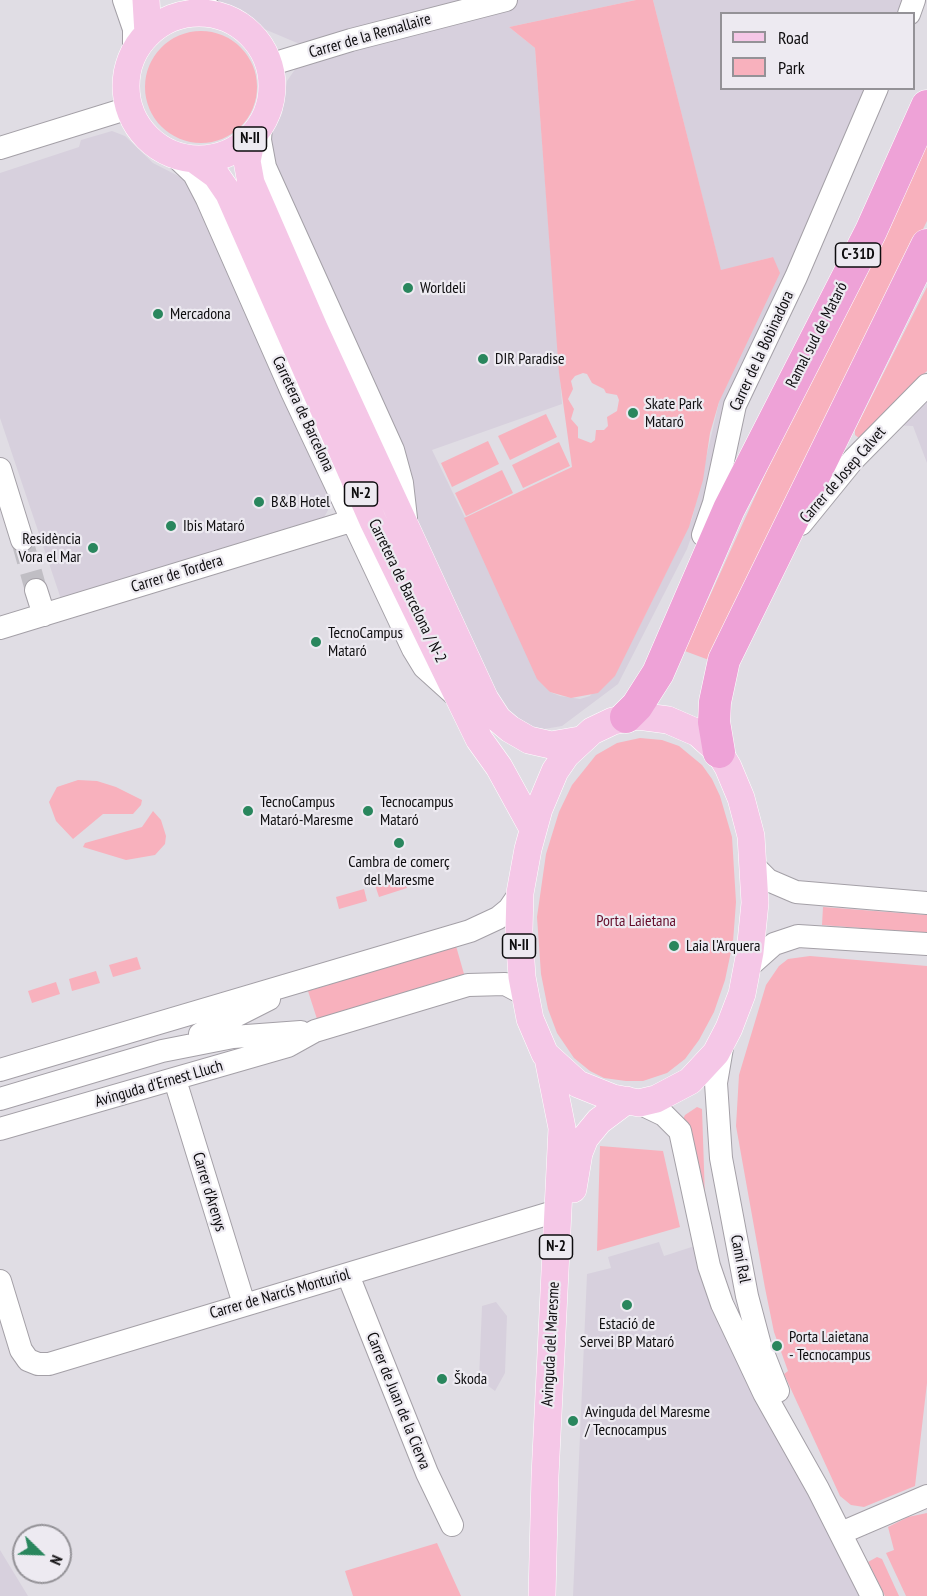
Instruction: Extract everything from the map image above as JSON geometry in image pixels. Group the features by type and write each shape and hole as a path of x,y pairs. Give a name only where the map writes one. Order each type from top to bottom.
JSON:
{"highway":[{"name":"Ramal sud de Mataró","path":"679,623 729,509 871,231 927,106"},
{"path":"719,752 714,722 720,672 766,571 927,245"},
{"path":"626,717 637,706 652,684 679,623"}],"main road":[{"path":"146,0 149,19 127,75 129,108 146,137 184,157"},
{"name":"N-II","path":"141,43 177,16 198,7 230,20 249,33 263,51 269,65 272,96 256,131 226,155 184,157"},
{"name":"Carretera de Barcelona / N-2","path":"256,131 247,161 251,183 485,699 498,719 510,729 535,742 558,744 580,740"},
{"name":"Carretera de Barcelona / N-2","path":"184,157 216,175 229,194 373,521 459,699 533,830"},
{"name":"N-II","path":"626,717 652,717 684,725 698,732 719,752 741,798 751,836 755,867 755,913 747,968 742,993 724,1039 706,1066 690,1081 674,1091 633,1102 578,1084 548,1058 536,1037 524,994 519,941 520,893 533,830 555,771 580,740 602,725 626,717"},
{"name":"Avinguda del Maresme","path":"542,1596 562,1128 557,1090 548,1058"},
{"name":"Avinguda del Maresme","path":"559,1596 575,1172 585,1138 599,1121 633,1102"}],"street":[{"path":"124,0 141,43"},
{"name":"Carrer de la Remallaire","path":"269,65 351,40 506,0"},
{"name":"Carrer de la Bobinadora","path":"679,623 684,586 714,502 735,405 796,277 876,90"},
{"path":"0,148 129,108"},
{"name":"Carretera de Barcelona","path":"184,157 207,199 292,392 413,649 424,667 459,699"},
{"name":"Carrer de Josep Calvet","path":"766,571 853,460 927,385"},
{"path":"0,469 22,540"},
{"name":"Carrer de Tordera","path":"0,628 354,520"},
{"path":"36,590 44,615"},
{"path":"755,867 768,880 796,892 927,903"},
{"name":"Avinguda d'Ernest Lluch","path":"0,1070 488,924 509,909 520,893"},
{"path":"747,968 774,944 798,936 927,944"},
{"name":"Avinguda d'Ernest Lluch","path":"162,1051 230,1021 300,981"},
{"name":"Avinguda d'Ernest Lluch","path":"0,1129 288,1046 315,1031 468,985 498,983 524,994"},
{"name":"Avinguda d'Ernest Lluch","path":"0,1099 162,1051 233,1037 315,1031"},
{"name":"Camí Ral","path":"724,1039 716,1083 717,1122 721,1158 747,1296 760,1345 808,1471"},
{"name":"Carrer d'Arenys","path":"175,1080 244,1304"},
{"name":"Camí Ral","path":"633,1102 664,1115 680,1131 709,1266 722,1304 764,1393 841,1533 872,1596"},
{"name":"Carrer de Narcís Monturiol","path":"0,1281 17,1337 28,1360 38,1364 49,1364 557,1211"},
{"name":"Carrer de Juan de la Cierva","path":"348,1275 427,1473 452,1525"},
{"path":"841,1533 927,1496"}],"shaded area":[{"path":"205,0 636,0 509,27 535,48 562,404 432,450 550,692 580,699 590,696 637,631 692,519 719,402 773,257 721,271 653,0 911,0 905,12 720,12 720,90 872,90 807,237 732,385 716,439 705,498 687,549 618,684 562,726 544,729 531,727 522,723 503,706 413,517 276,183 269,138 282,114 287,81 296,68 302,45 224,12"},
{"path":"112,131 125,136 153,163 192,183 322,482 335,497 319,527 63,605 0,418 0,173 79,147 81,140"},
{"path":"927,385 927,463 913,426 887,425"},
{"path":"659,1242 664,1256 704,1243 872,1596 573,1596 587,1274 611,1268 608,1257"},
{"path":"496,1302 507,1316 505,1373 495,1391 479,1379 482,1306"},
{"path":"0,1550 12,1570 12,1584 21,1584 28,1596 0,1596"}],"green space":[{"path":"636,0 653,0 721,270 773,257 780,273 719,402 710,433 703,480 689,527 615,676 598,693 571,698 550,692 537,679 464,518 572,467 559,373 535,48 509,27","holes":["587,374 592,383 604,389 606,393 617,395 619,400 617,411 607,417 608,426 604,430 596,430 595,440 591,443 578,438 578,427 571,419 574,409 568,399 573,389 571,381 575,376"]},
{"path":"201,31 223,35 241,47 253,65 257,87 253,109 241,127 223,139 201,143 179,139 161,127 149,109 145,87 149,65 161,47 179,35"},
{"path":"927,138 927,221 709,660 682,650 709,598 793,413"},
{"path":"927,287 927,371 859,438 855,435 855,430"},
{"path":"546,414 557,437 510,460 498,436"},
{"path":"488,441 499,464 452,487 441,463"},
{"path":"559,442 570,466 523,488 512,465"},
{"path":"502,470 513,493 466,516 455,493"},
{"name":"Porta Laietana","path":"640,738 662,740 679,746 702,765 712,779 720,796 732,837 736,902 733,942 725,980 714,1012 699,1040 685,1059 667,1073 643,1081 626,1081 604,1078 590,1071 574,1058 557,1033 548,1009 541,974 537,917 546,854 559,812 572,785 596,755 617,743"},
{"path":"78,780 97,781 116,787 142,800 141,805 133,814 103,814 73,839 56,821 49,802 57,787"},
{"path":"153,811 161,820 166,836 165,844 155,855 126,860 83,847 85,843 142,827"},
{"path":"403,876 407,888 379,897 375,885"},
{"path":"364,889 367,901 339,909 336,897"},
{"path":"823,907 927,915 927,933 822,925"},
{"path":"456,946 464,974 317,1019 308,991"},
{"path":"810,956 927,966 927,1383 915,1486 864,1507 851,1505 840,1496 784,1374 788,1371 774,1332 736,1126 739,1075 766,985 779,966 788,959"},
{"path":"137,957 141,969 113,977 109,965"},
{"path":"96,971 100,983 72,991 69,979"},
{"path":"56,982 60,994 32,1003 28,991"},
{"path":"697,1107 702,1109 705,1198 683,1119"},
{"path":"600,1146 663,1151 680,1227 597,1251"},
{"path":"927,1513 927,1596 906,1596 886,1553 894,1550 888,1527 908,1517"},
{"path":"437,1543 461,1596 353,1596 345,1571"},
{"path":"877,1557 882,1559 899,1596 885,1596 868,1562"}],"tunnel":[{"path":"22,540 36,590"}],"place":[{"name":"Worldeli","path":"408,288"},
{"name":"Mercadona","path":"158,314"},
{"name":"DIR Paradise","path":"483,359"},
{"name":"Skate Park Mataró","path":"633,413"},
{"name":"B&B Hotel","path":"259,502"},
{"name":"Ibis Mataró","path":"171,526"},
{"name":"Residència Vora el Mar","path":"93,548"},
{"name":"TecnoCampus Mataró","path":"316,642"},
{"name":"TecnoCampus Mataró-Maresme","path":"248,811"},
{"name":"Tecnocampus Mataró","path":"368,811"},
{"name":"Cambra de comerç del Maresme","path":"399,843"},
{"name":"Laia l'Arquera","path":"674,946"},
{"name":"Estació de Servei BP Mataró","path":"627,1305"},
{"name":"Porta Laietana - Tecnocampus","path":"777,1346"},
{"name":"Škoda","path":"442,1379"},
{"name":"Avinguda del Maresme / Tecnocampus","path":"573,1421"}]}
